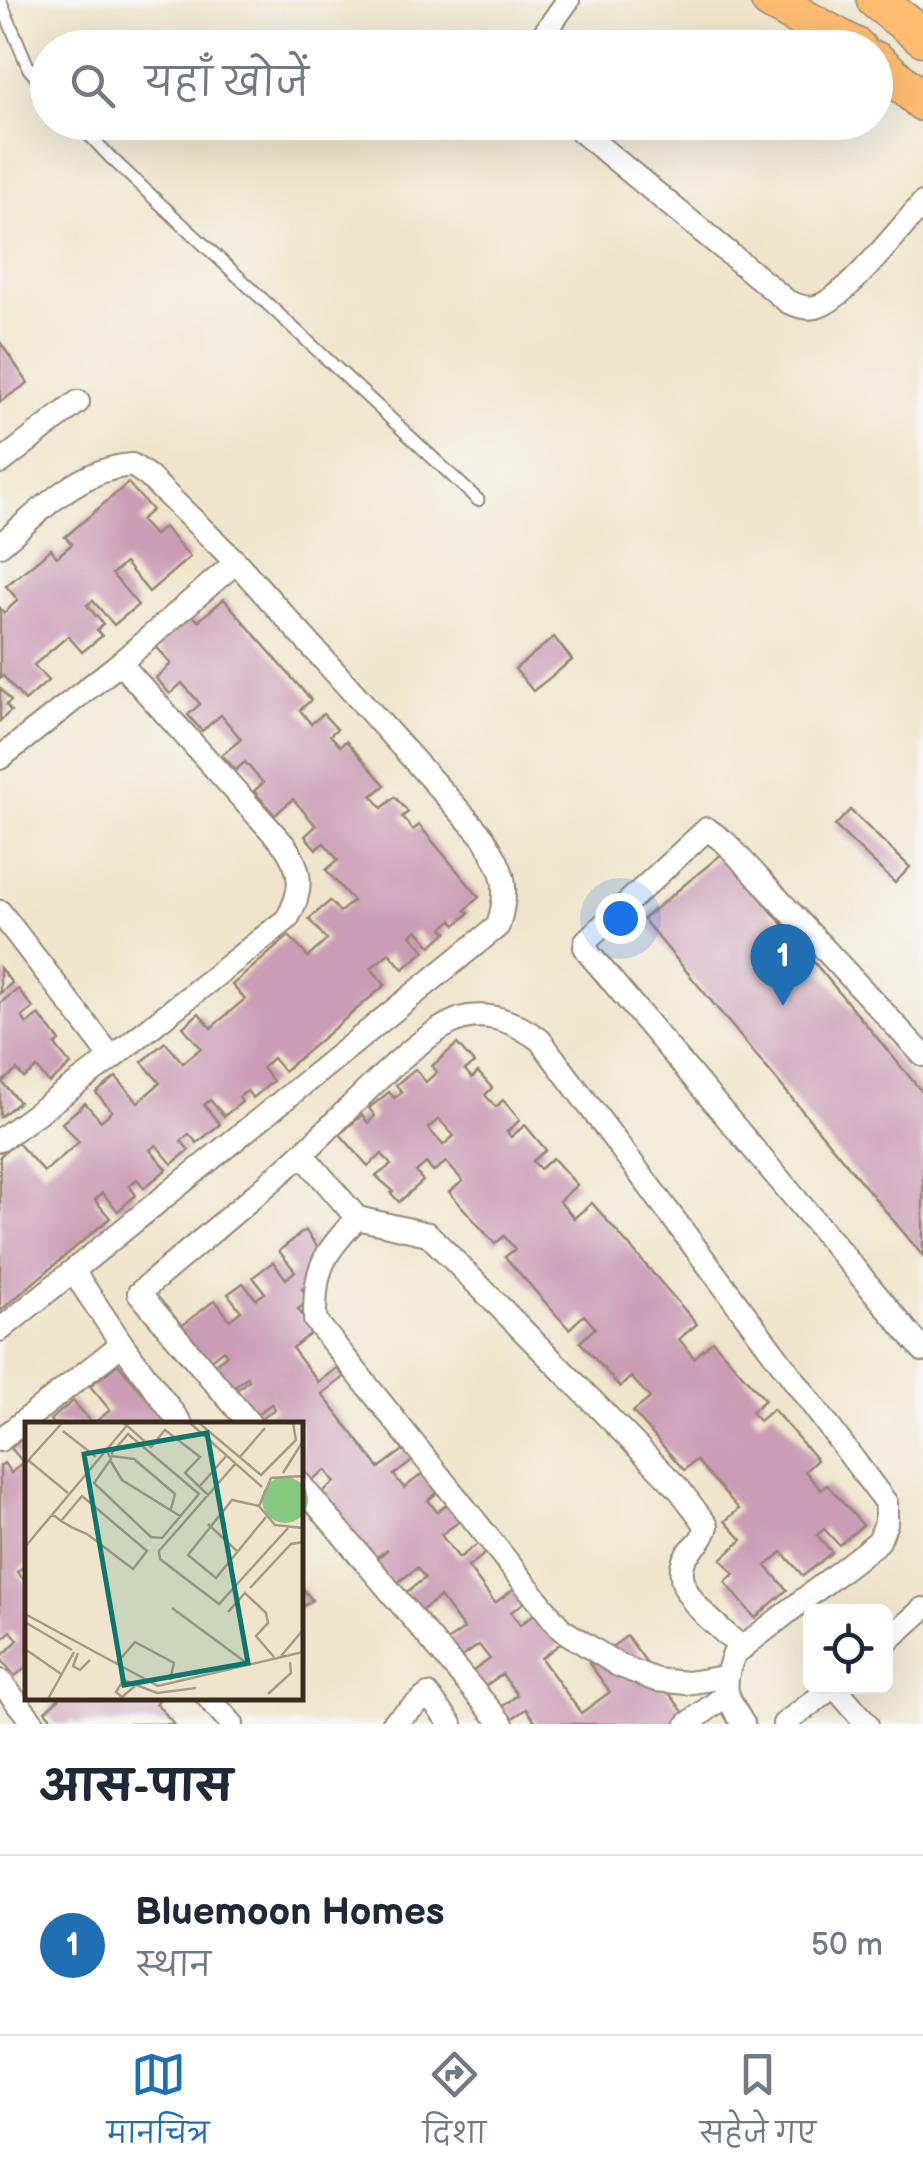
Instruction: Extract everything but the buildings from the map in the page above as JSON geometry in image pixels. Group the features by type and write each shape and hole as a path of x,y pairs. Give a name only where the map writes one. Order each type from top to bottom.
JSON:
{"highway":[{"path":"770,0 824,30"},
{"path":"876,0 923,36"},
{"path":"893,76 923,102"}],"street":[{"path":"547,30 568,0"},
{"path":"592,140 788,302 807,308 822,305 841,293 923,203"},
{"path":"0,463 78,402"},
{"path":"0,545 72,485 93,473 132,466 148,476 236,562 483,837 501,867 507,896 498,926 0,1330"},
{"path":"0,758 120,663 236,562"},
{"path":"0,1140 112,1058 288,919 297,902 301,881 298,864 285,846 120,663"},
{"path":"923,1055 726,843 706,829 586,941 591,956 923,1350"},
{"path":"0,912 112,1058"},
{"path":"248,1422 139,1293 302,1154 426,1037 465,1017 492,1017 521,1027 540,1040 886,1503 886,1524 879,1541 734,1654 725,1686 688,1724"},
{"path":"302,1154 358,1218 428,1234 678,1489 707,1526 702,1543 686,1557 681,1578 692,1599 742,1648"},
{"path":"358,1218 327,1252 315,1281 315,1320 562,1629 618,1665 656,1680 725,1686"},
{"path":"73,1271 180,1422"},
{"path":"0,1440 122,1344"},
{"path":"302,1486 502,1724"},
{"path":"893,1636 923,1609"},
{"path":"0,1681 34,1724"},
{"path":"725,1686 744,1724"},
{"path":"784,1724 823,1694"},
{"path":"841,1694 867,1724"},
{"path":"392,1724 428,1695 450,1724"},
{"path":"210,1699 232,1724"}],"lane":[{"path":"0,0 30,70"},
{"path":"94,140 478,500"}],"place":[{"name":"Bluemoon Homes","path":"783,1006"}]}
